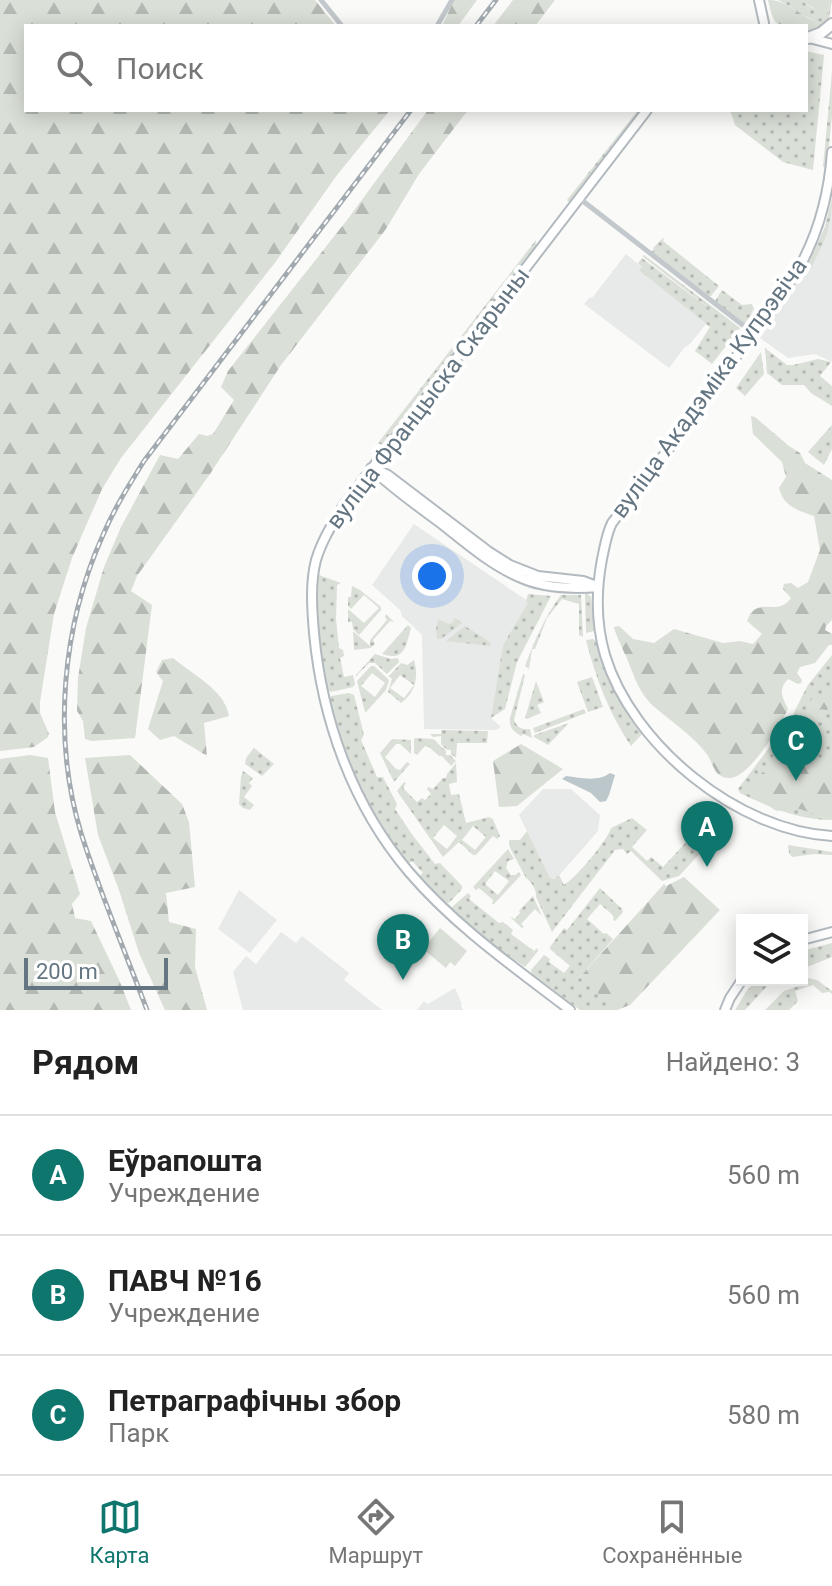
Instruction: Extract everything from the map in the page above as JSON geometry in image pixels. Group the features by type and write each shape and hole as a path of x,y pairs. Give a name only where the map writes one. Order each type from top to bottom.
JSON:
{"highway":[{"path":"808,38 832,24"}],"main road":[{"path":"759,0 765,24"},
{"path":"808,38 832,44"},
{"name":"вуліца Францыска Скарыны","path":"570,1010 434,900 377,828 336,742 323,696 312,613 315,568 325,538 343,506 645,112"},
{"name":"вуліца Акадэміка Купрэвіча","path":"832,152 822,212 805,256 702,405 612,523 605,539 598,587 599,623 606,657 621,693 651,736 694,777 752,815 777,826 832,836"},
{"path":"371,468 388,475 510,565 538,576 583,581 598,587"},
{"path":"808,938 832,932"},
{"path":"725,1010 738,986"}],"street":[{"path":"321,0 340,24"},
{"path":"438,24 452,0"},
{"path":"579,198 753,334"}],"shaded area":[{"path":"832,198 832,362 815,354 788,358 760,338 807,267 825,227"},
{"path":"626,254 642,267 640,270 706,324 669,368 584,304"},
{"path":"414,524 529,602 503,645 491,718 500,728 424,729 422,635 372,585"},
{"path":"610,773 615,775 609,795 606,801 600,802 591,793 562,779 566,776 595,778"},
{"path":"543,789 571,789 600,815 598,831 556,879 550,878 519,815"},
{"path":"239,890 277,920 250,953 218,929"},
{"path":"281,932 296,943 302,936 349,973 344,980 382,1010 243,1010 233,972 246,956 256,964"},
{"path":"455,988 463,1010 417,1010 424,1001 428,1004"}],"green space":[{"path":"0,0 315,0 334,24 24,24 24,112 388,112 337,175 274,264 121,458 102,489 72,558 54,614 40,702 40,713 48,737 34,747 0,751"},
{"path":"454,0 477,0 459,24 443,24"},
{"path":"513,0 555,0 537,24 495,24"},
{"path":"768,0 783,3 824,23 810,31 808,24 778,24"},
{"path":"778,0 801,0 812,8 829,13 832,0 829,20 815,31 810,31 823,23"},
{"path":"801,0 830,0 829,13 819,12"},
{"path":"808,51 824,55 813,170 783,162 735,125 731,112 808,112"},
{"path":"832,71 832,115 827,167 823,167"},
{"path":"427,112 466,112 419,174 386,229 281,365 210,474 137,576 131,591 152,605 135,738 85,739 83,721 77,711 78,678 86,628 104,567 121,527 160,455 178,459 199,434 213,434 234,400 221,387 228,371 347,220"},
{"path":"636,112 640,112 569,202 567,200"},
{"path":"832,198 828,228 809,272 807,267 825,227"},
{"path":"575,212 415,426 421,413"},
{"path":"664,237 663,241 719,286 711,296 652,252"},
{"path":"536,240 536,246 382,445 378,443"},
{"path":"644,255 740,328 712,364 695,351 710,327 639,270 642,267 638,263 642,258 719,316"},
{"path":"722,290 742,305 752,304 754,309 750,315 755,313 746,326 715,301"},
{"path":"765,348 787,365 818,359 831,362 820,376 832,386 832,406 804,385 782,385 767,373"},
{"path":"761,352 764,374 745,396 736,388"},
{"path":"751,416 800,453 805,463 832,480 832,620 825,630 832,634 832,645 815,663 800,667 797,673 801,683 788,679 782,693 788,709 778,727 755,760 730,778 720,776 700,746 646,698 614,627 619,626 633,639 654,643 674,629 723,643 740,641 753,644 762,634 747,621 751,613 761,607 786,604 791,598 783,589 784,584 791,583 798,588 808,582 820,550 814,516 797,510 784,499 779,488 786,477 782,462 753,434"},
{"path":"832,425 832,449 824,465 808,452"},
{"path":"319,575 341,583 337,585 336,619 339,648 344,656 340,658 344,677 353,675 355,684 331,692 326,689 318,632 316,603"},
{"path":"352,586 381,607 359,635 353,629 352,622 348,622 348,609 364,623 379,608 364,595 351,609 348,597 351,597"},
{"path":"585,593 591,597 594,631 586,633"},
{"path":"528,594 551,596 517,662 505,709 491,718 503,645 528,603"},
{"path":"561,595 581,595 583,637 579,635 579,604 562,599 547,618 535,649 532,649 529,669 525,666 536,639 550,612"},
{"path":"386,614 394,622 390,621 373,640 375,644 370,648 354,650 353,631 370,646 370,640 387,620"},
{"path":"455,618 462,623 437,639 438,619 448,624"},
{"path":"408,625 411,628 403,651 396,656 382,654"},
{"path":"465,626 491,643 491,646 446,641"},
{"path":"586,640 598,642 621,701 642,734 631,746 599,682"},
{"path":"375,654 398,658 399,662 387,674 375,663 369,663 356,676 356,675"},
{"path":"832,655 832,820 796,815 740,793 738,789 790,720 808,685"},
{"path":"173,658 215,691 226,707 229,716 204,723 207,756 174,736 160,740 148,729 163,681 156,672 162,660"},
{"path":"414,660 416,678 415,684 410,694 401,703 388,692 392,679 389,676 401,663 407,665","holes":["400,675 414,685 404,698 390,688"]},
{"path":"371,666 389,680 386,690 366,712 365,712 357,681","holes":["372,673 385,683 375,697 361,686"]},
{"path":"523,674 514,720 520,728 530,729 532,738 521,736 510,724"},
{"path":"592,677 603,707 588,712 577,682"},
{"path":"536,681 544,702 537,705 541,713 527,719 525,718"},
{"path":"832,687 832,708 821,709 814,723 810,724 806,713 814,695"},
{"path":"354,695 364,735 361,740 377,777 383,777 397,804 395,809 435,864 440,863 462,886 449,903 444,902 419,876 423,873 412,861 408,864 379,821 354,774 328,700 331,696"},
{"path":"584,709 586,713 535,733 533,728"},
{"path":"569,723 548,745 534,737 534,735"},
{"path":"795,727 801,727 809,734 802,754 805,756 815,749 824,773 825,760 832,766 832,818 792,808 777,811 750,788 752,781 767,769 776,749"},
{"path":"441,730 488,731 487,743 457,743 456,758 451,750 441,744 441,736 433,737 430,734 441,734"},
{"path":"415,738 433,739 446,751 446,755 456,761 451,766 442,756 425,746 417,755 414,753"},
{"path":"392,739 411,740 411,754 396,744 385,757 396,769 400,770 407,762 410,764 394,782 380,753"},
{"path":"521,744 563,769 517,806 499,807 493,761"},
{"path":"254,748 274,764 262,776 245,764"},
{"path":"30,755 48,758 55,812 80,894 72,904 75,918 91,921 131,1010 0,1010 0,759"},
{"path":"130,755 182,804 189,822 195,887 166,893 169,922 196,929 195,967 207,1010 165,1010 139,953 98,835 85,758"},
{"path":"456,763 457,782 449,784 451,795 459,794 466,823 489,817 493,819 500,836 497,839 493,836 476,855 459,842 443,857 397,791 404,782 403,788 417,802 422,798 425,800 431,794 428,787 433,789","holes":["444,825 457,836 447,849 433,838","473,826 486,837 475,850 462,840"]},
{"path":"243,771 253,778 249,783 252,786 244,797 254,805 250,810 239,804"},
{"path":"632,818 647,830 632,847 647,861 651,857 663,867 703,824 716,836 679,876 662,881 631,851 627,854 623,849 615,850 552,932 535,889 510,848 509,840 520,840 527,831 550,878 555,879 559,875 564,885 590,859 611,828"},
{"path":"788,845 832,852 832,855 792,857"},
{"path":"508,849 514,859 508,861 506,868 511,875 519,872 521,875 494,904 479,888 476,890 473,887","holes":["495,871 509,881 498,895 485,884"]},
{"path":"684,877 720,910 630,1005 617,1010 580,977 664,884 666,886"},
{"path":"600,888 623,912 615,921 614,916 600,904 587,919 613,939 580,977 618,1010 580,1010 532,974 531,970 544,955 564,973 570,966 550,947"},
{"path":"468,893 471,896 469,899 513,930 511,934 534,951 537,948 538,951 525,967 484,939 452,910"},
{"path":"533,896 542,916 535,909 521,924 522,928 510,917 515,919"},
{"path":"440,928 467,951 455,966 450,962 446,968 423,949"},
{"path":"832,943 832,957 808,967 808,949"},
{"path":"808,978 817,980 832,994 822,993 813,985 795,991 798,1001 789,1010 765,1010 784,991 808,986"},
{"path":"751,986 767,986 745,1010 735,1010"}],"railway":[{"path":"478,24 496,0"},
{"path":"147,1010 88,855 72,796 64,721 70,644 78,606 107,525 144,461 409,112"}],"place":[{"name":"Петраграфічны збор","path":"796,781"},
{"name":"Еўрапошта","path":"707,867"},
{"name":"ПАВЧ №16","path":"403,980"}]}
